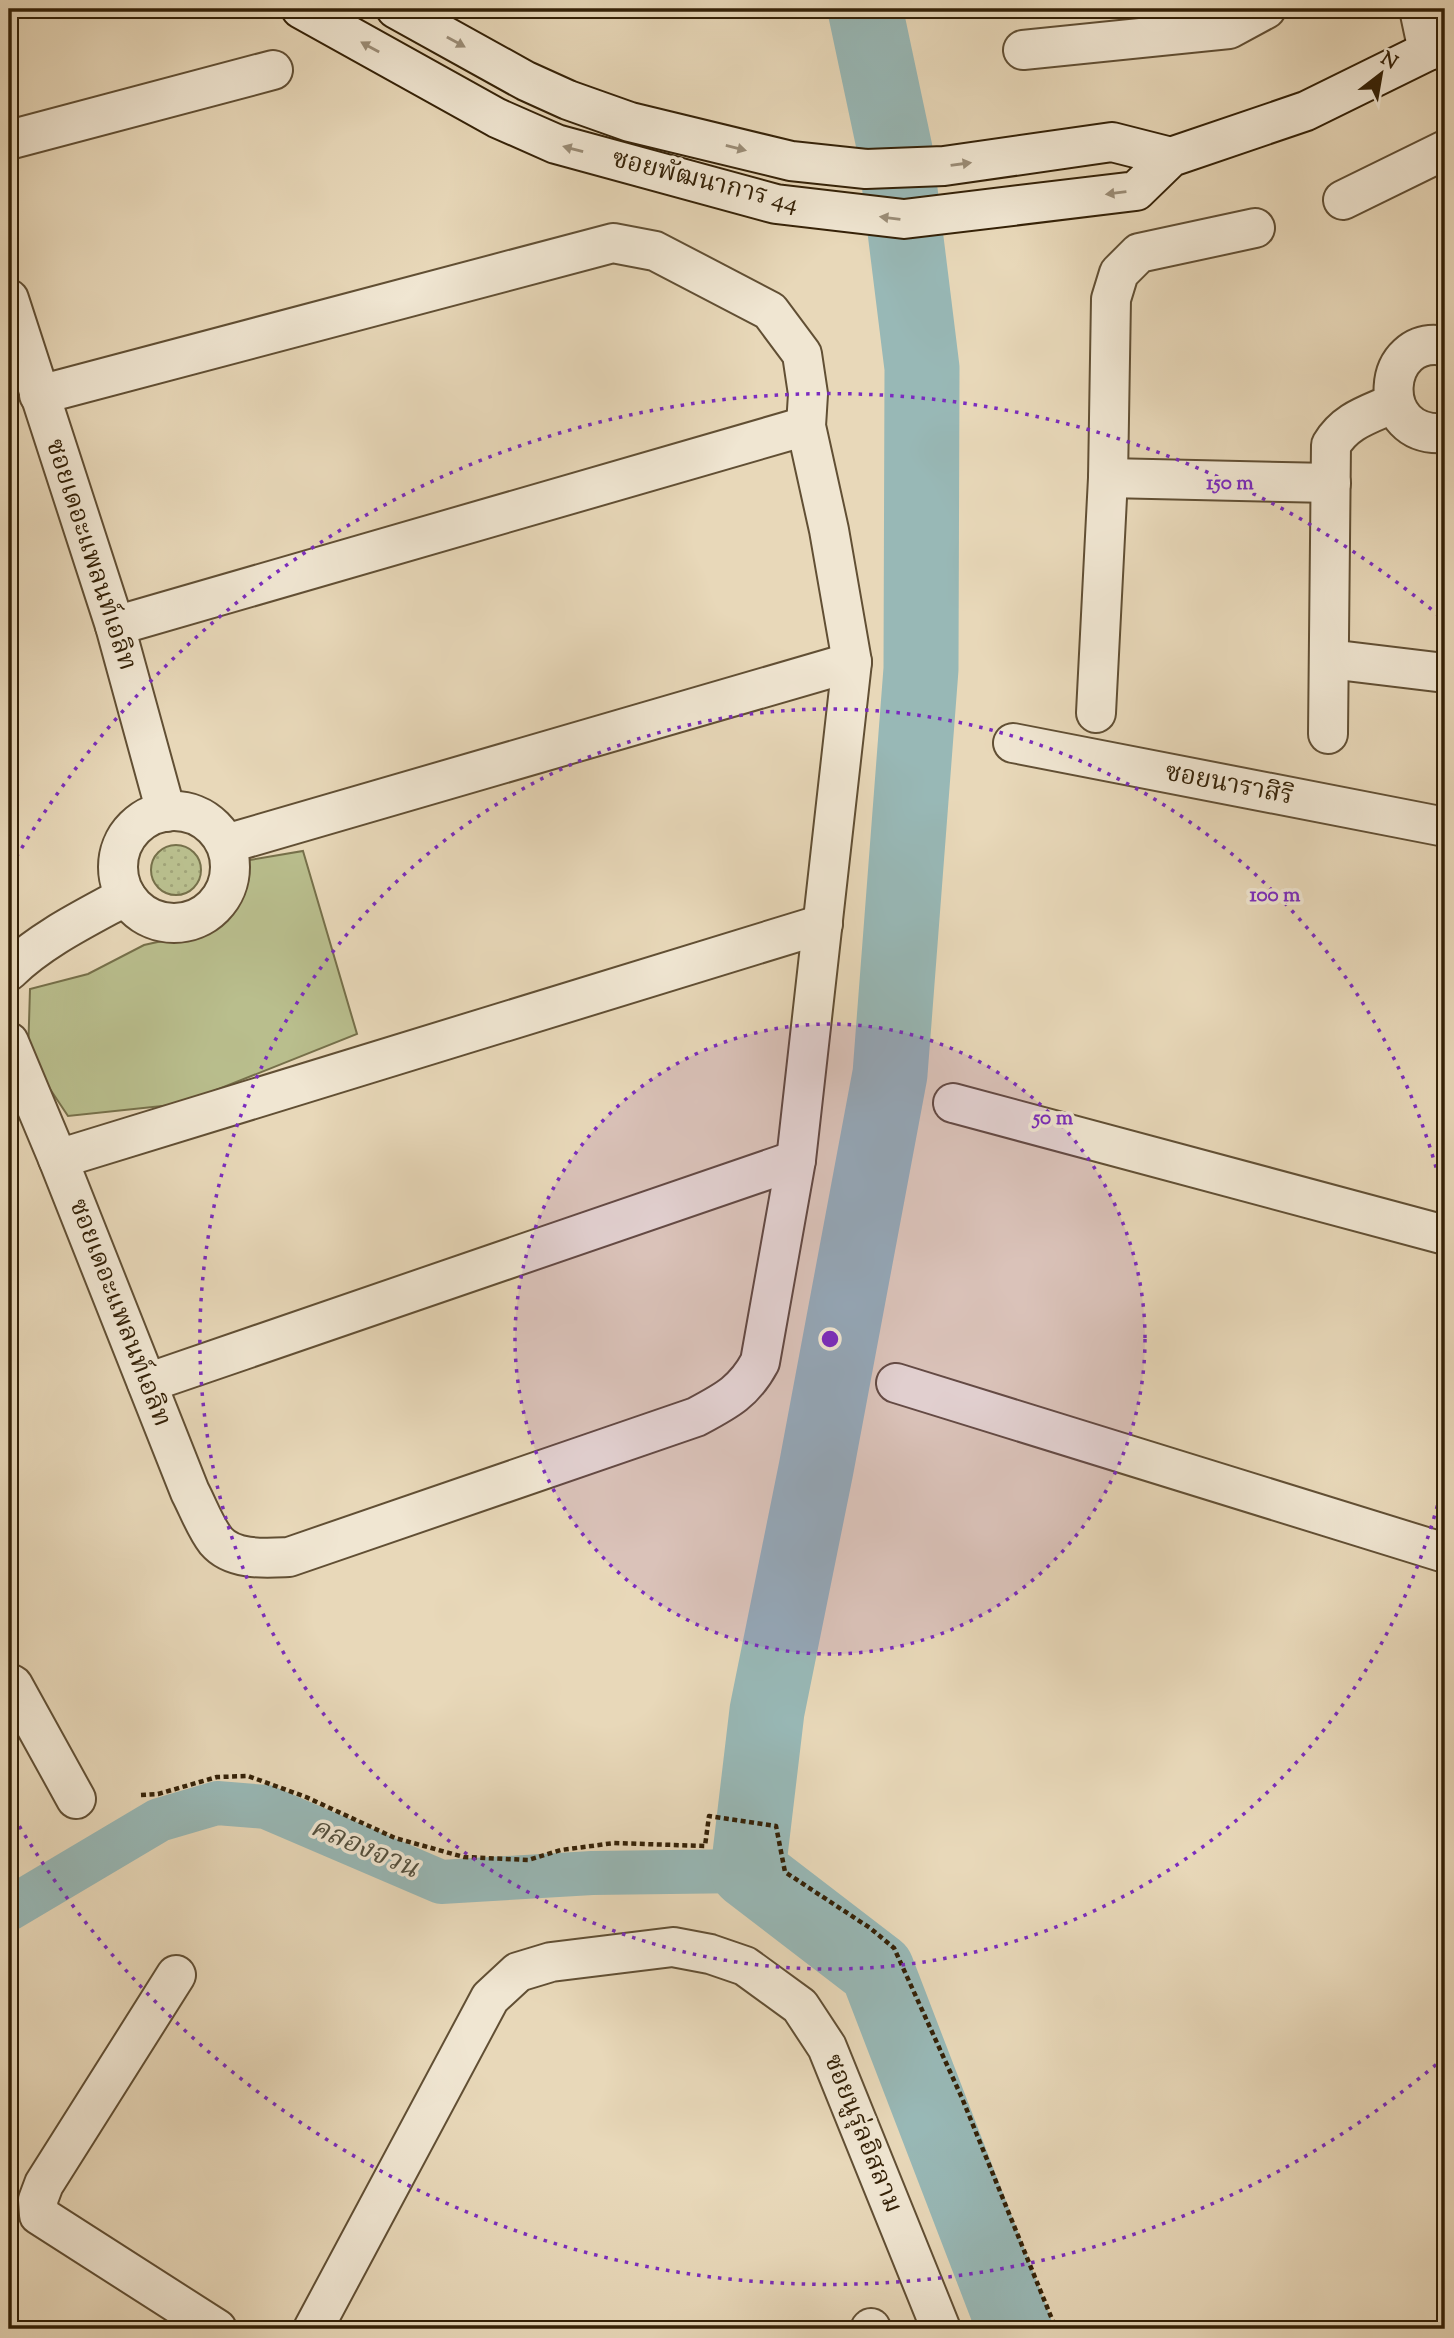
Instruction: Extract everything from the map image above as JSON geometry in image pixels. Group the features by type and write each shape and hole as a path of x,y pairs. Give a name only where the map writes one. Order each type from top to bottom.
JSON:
{"street":[{"name":"ซอยพัฒนาการ 44","path":"301,9 497,118 556,144 776,204 904,219 1136,191 1171,157 1306,111 1437,45"},
{"name":"ซอยพัฒนาการ 44","path":"396,9 526,81 568,100 630,122 791,161 866,169 944,166 1112,142 1171,157"},
{"path":"1023,50 1229,29 1266,9"},
{"path":"1419,9 1437,45"},
{"path":"9,140 274,70"},
{"path":"681,178 689,136"},
{"path":"1343,200 1445,150"},
{"path":"1096,713 1108,478 1111,299 1119,273 1139,253 1255,228"},
{"path":"39,395 613,243 655,251 770,311 802,354 808,394 806,426 831,541 852,662 796,1160 147,1383"},
{"name":"ซอยเดอะแพลนท์เอลิท","path":"9,299 115,626 166,812"},
{"path":"1445,346 1424,347 1408,355 1397,369 1392,386 1394,403 1403,418 1416,429 1433,434 1445,433"},
{"path":"1328,734 1331,446 1338,433 1350,422 1394,403"},
{"path":"115,626 806,426"},
{"path":"1108,478 1331,483"},
{"path":"1329,659 1445,673"},
{"path":"226,844 852,662"},
{"name":"ซอยนาราสิริ","path":"1013,743 1445,827"},
{"path":"166,812 185,812 202,818 216,829 226,844 231,863 229,882 221,899 208,913 191,921 172,924 154,920 138,910 126,895 119,878 118,860 124,842 134,827 149,817 166,812"},
{"path":"9,971 48,941 126,895"},
{"path":"58,1158 823,924"},
{"name":"ซอยเดอะแพลนท์เอลิท","path":"9,1042 58,1158 190,1492 217,1542 236,1553 257,1558 289,1557 696,1417 733,1396 751,1379 761,1362 796,1160"},
{"path":"953,1103 1445,1235"},
{"path":"896,1383 1445,1553"},
{"path":"9,1683 13,1685 76,1799"},
{"name":"ซอยนูรุ่ลอิสลาม","path":"313,2329 489,1998 518,1972 551,1962 673,1947 710,1954 745,1966 800,2006 827,2047 942,2329"},
{"path":"176,1975 44,2184 38,2200 39,2215 217,2329"}],"green space":[{"path":"176,845 193,853 201,870 193,887 176,895 159,887 151,870 159,853"},
{"path":"303,851 357,1034 181,1104 68,1116 28,1056 30,989 88,974 144,945 198,933 236,891 244,861"}],"waterway":[{"path":"865,9 895,150 922,368 921,669 890,1074 816,1469 767,1711 748,1871 877,1970 1015,2329"},
{"name":"คลองจวน","path":"9,1909 159,1820 217,1803 266,1807 441,1882 592,1873 748,1871"}]}
